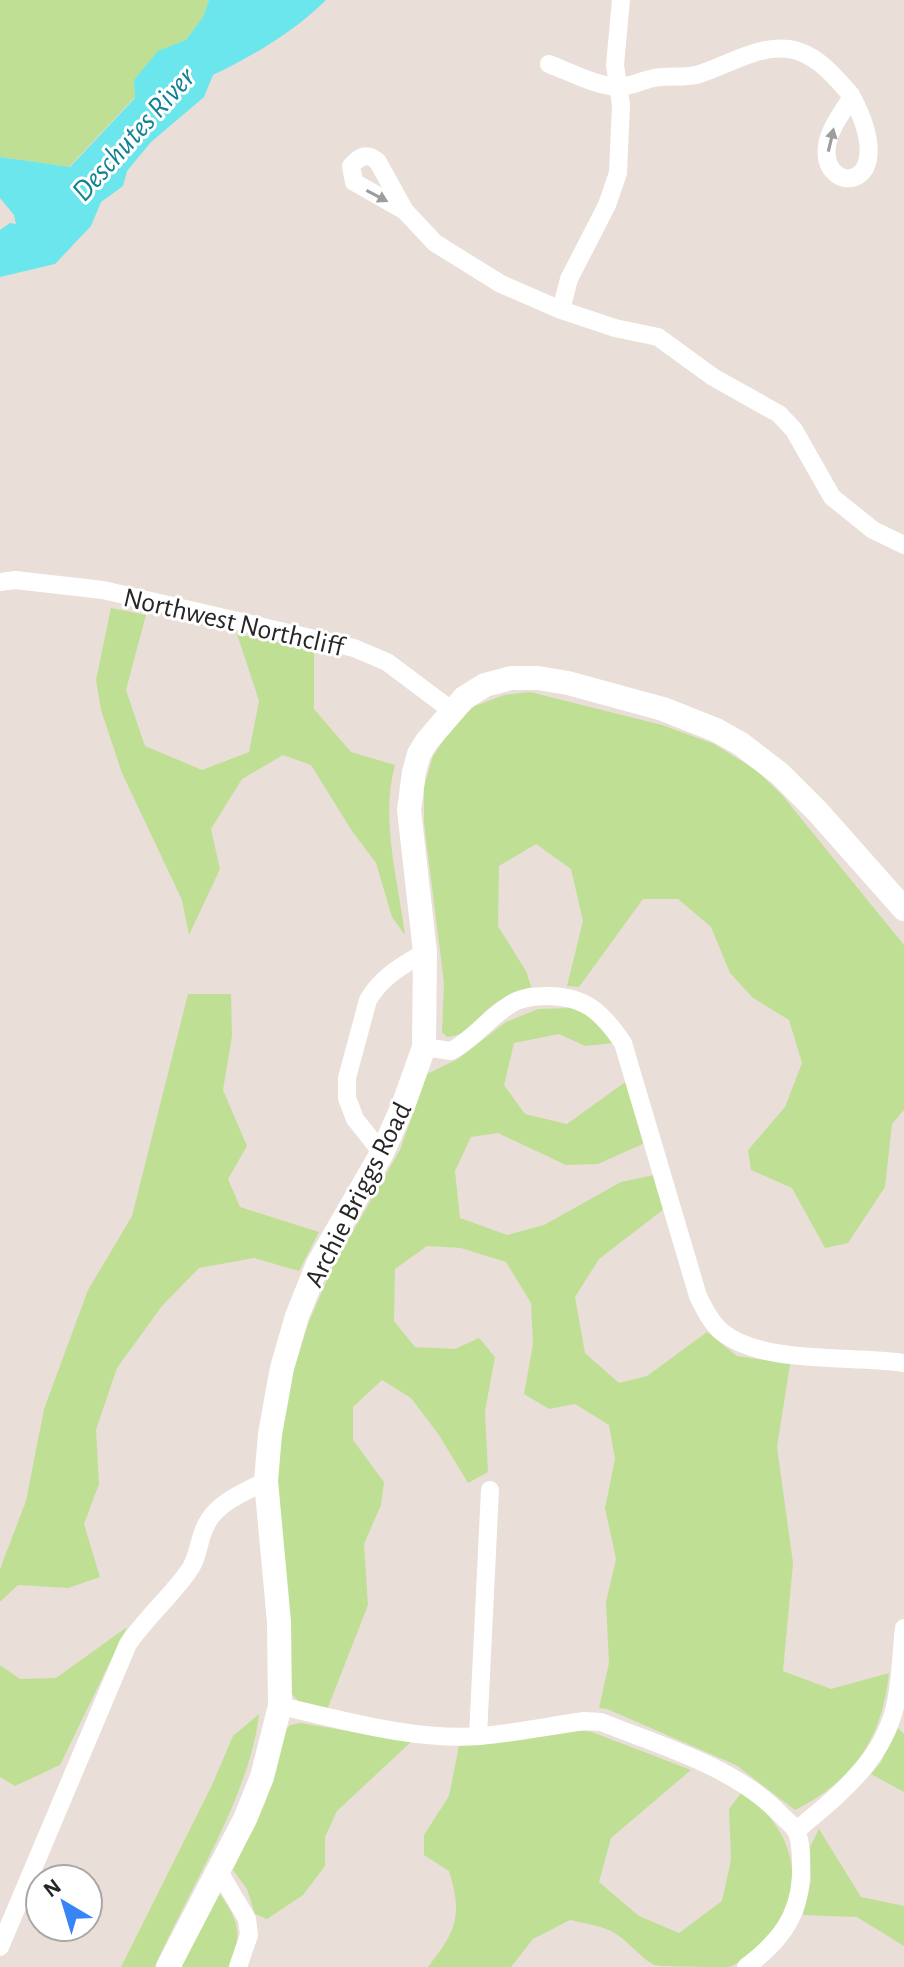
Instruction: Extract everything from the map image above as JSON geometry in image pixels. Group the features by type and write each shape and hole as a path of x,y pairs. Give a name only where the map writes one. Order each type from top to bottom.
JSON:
{"street":[{"path":"561,310 569,279 607,205 618,173 619,87 615,65 621,0"},
{"path":"549,64 619,87 656,77 694,76 757,51 778,48 798,50 817,61 852,97"},
{"path":"405,211 435,243 501,284 561,310 615,328 658,337 713,377 779,414 794,430 832,497 873,530 904,545"},
{"name":"Northwest Northcliff","path":"0,582 15,580 103,590 354,648 387,662 451,710"},
{"name":"Archie Briggs Road","path":"168,1967 245,1819 262,1777 280,1706 279,1622 266,1481 275,1401 297,1316 318,1264 382,1153 424,1047 425,952 410,830 410,795 419,754 451,710 464,698 485,685 511,678 568,683 649,705 716,730 741,744 780,774 904,909"},
{"path":"382,1153 355,1119 347,1098 347,1078 368,1000 374,990 391,973 425,952"},
{"path":"424,1047 451,1051 513,1002 530,996 570,996 585,1002 623,1043 698,1296 719,1330 737,1342 763,1351 904,1363"},
{"path":"0,1947 128,1644 143,1622 188,1572 195,1561 206,1525 216,1511 266,1481"},
{"path":"478,1736 490,1490"},
{"path":"796,1831 854,1781 880,1747 896,1703 904,1628"},
{"path":"280,1706 367,1726 439,1735 478,1736 584,1721 601,1722 733,1777 763,1796 796,1831 801,1863 800,1887 791,1918 771,1948 746,1967"},
{"path":"218,1870 247,1919 249,1935 238,1967"}],"green space":[{"path":"0,0 209,0 203,17 186,40 158,52 134,80 135,97 69,167 0,157"},
{"path":"111,608 146,615 126,690 145,746 202,770 249,752 259,701 237,634 314,650 314,709 351,752 395,765 389,807 390,828 405,935 392,917 376,863 311,765 283,755 242,779 211,829 220,869 189,935 182,900 122,773 101,710 96,680"},
{"path":"530,692 662,725 714,744 756,770 782,795 904,945 904,1110 892,1124 885,1187 848,1243 825,1248 792,1188 751,1170 748,1150 785,1107 802,1063 789,1020 753,998 730,973 711,927 678,899 643,899 579,987 567,986 583,921 571,869 536,844 499,866 498,926 526,971 532,989 494,1004 462,1033 447,1037 442,1032 444,983 424,823 424,787 433,756 455,723 475,706 504,695"},
{"path":"188,994 231,994 232,1036 223,1090 247,1146 228,1179 240,1207 319,1232 299,1271 254,1258 199,1268 162,1306 117,1368 96,1430 99,1484 84,1524 100,1577 68,1588 18,1585 0,1602 0,1569 26,1501 44,1409 88,1290 132,1216"},
{"path":"571,1008 590,1016 614,1043 585,1046 559,1034 514,1043 504,1085 525,1114 567,1124 628,1080 645,1143 598,1164 566,1165 498,1133 471,1137 455,1171 460,1218 507,1235 544,1225 621,1182 654,1175 664,1209 599,1259 575,1297 585,1353 619,1383 647,1376 707,1332 737,1356 790,1364 777,1447 793,1563 783,1671 831,1689 889,1673 880,1718 862,1755 834,1785 795,1810 736,1765 599,1708 609,1663 606,1602 616,1559 605,1508 615,1459 609,1425 575,1404 549,1409 524,1394 533,1344 531,1303 506,1262 461,1248 427,1246 395,1269 394,1321 415,1347 455,1349 479,1338 495,1357 485,1411 488,1472 468,1483 439,1435 411,1398 382,1380 353,1407 353,1440 384,1482 381,1505 364,1544 368,1605 327,1710 303,1706 290,1692 277,1466 287,1392 308,1324 333,1266 400,1150 427,1074 458,1059 506,1022 538,1009"},
{"path":"127,1627 60,1765 15,1786 0,1777 0,1665 20,1679 56,1678"},
{"path":"259,1714 244,1777 231,1810 155,1967 121,1967 212,1785 233,1736"},
{"path":"301,1723 411,1742 337,1811 325,1837 325,1866 303,1895 267,1919 255,1914 247,1889 233,1870 265,1803 283,1732 290,1725"},
{"path":"898,1728 904,1734 904,1792 871,1774 881,1762"},
{"path":"574,1730 592,1732 691,1770 611,1838 599,1882 639,1916 679,1933 722,1901 731,1860 729,1809 741,1793 762,1809 777,1827 792,1869 791,1891 784,1913 772,1933 738,1963 728,1967 654,1965 611,1931 570,1920 533,1939 511,1967 428,1967 451,1933 456,1900 449,1871 424,1855 424,1835 449,1796 459,1746"},
{"path":"819,1829 861,1897 904,1906 904,1946 857,1917 803,1915 811,1881 810,1847"},
{"path":"219,1893 237,1928 232,1967 180,1967"}],"water":[{"name":"Deschutes River","path":"209,0 326,0 273,42 213,75 204,97 151,142 127,171 123,186 101,202 91,226 55,264 0,277 0,230 10,223 16,224 14,215 0,198 0,157 70,167 135,98 134,80 158,51 186,40 203,17"}]}
